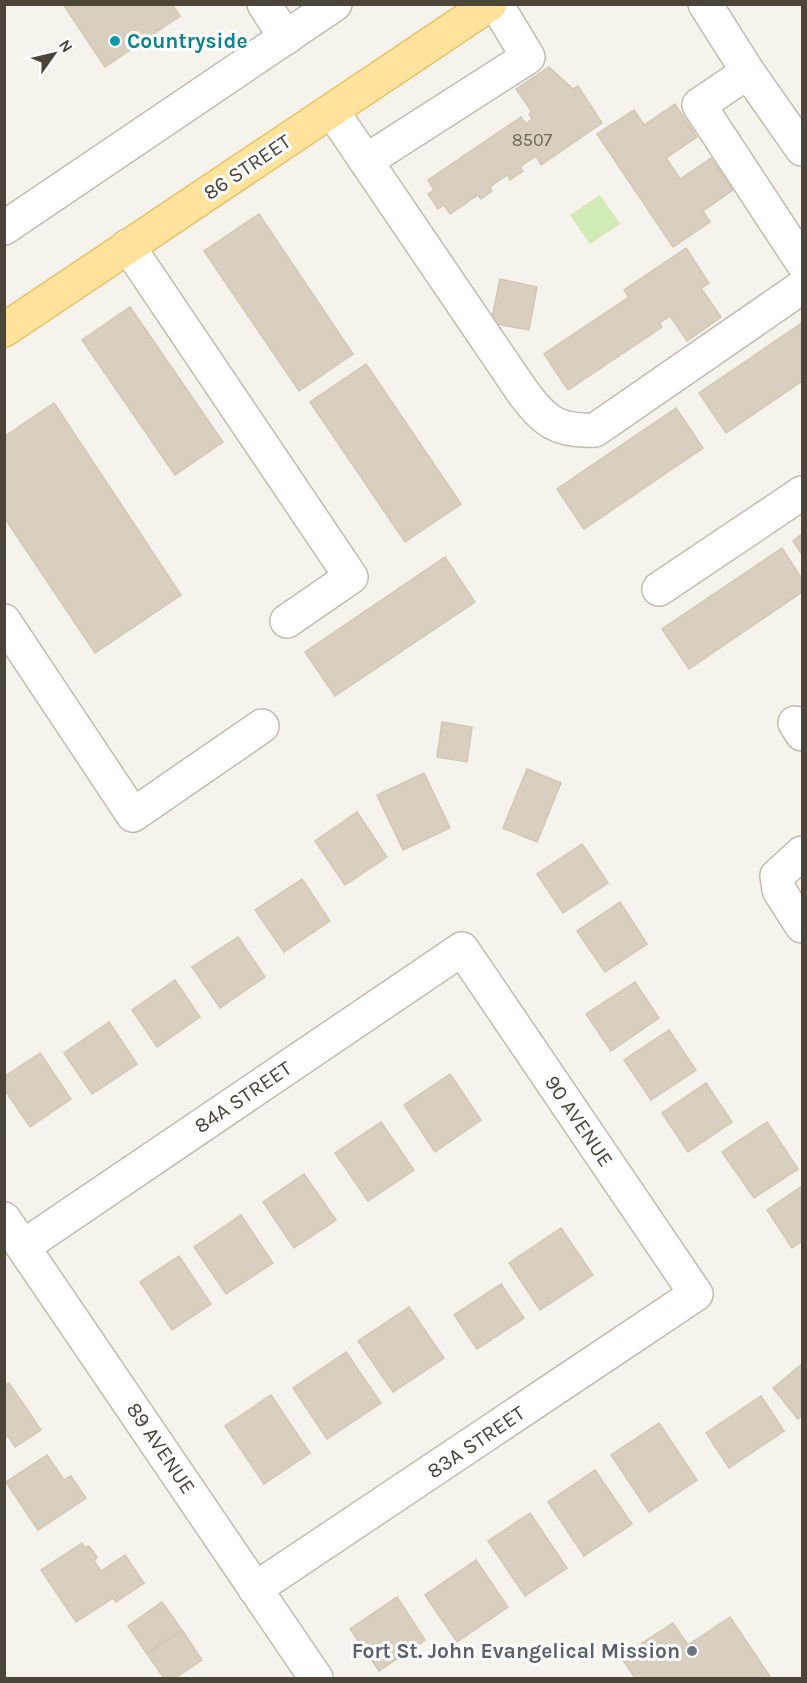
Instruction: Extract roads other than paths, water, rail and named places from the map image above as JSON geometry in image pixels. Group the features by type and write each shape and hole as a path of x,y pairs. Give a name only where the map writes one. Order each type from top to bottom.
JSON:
{"main road":[{"name":"86 STREET","path":"4,330 490,4"}],"street":[{"path":"264,4 286,38"},
{"path":"4,228 335,4"},
{"path":"366,161 528,57 496,4"},
{"path":"705,4 748,72 802,149"},
{"path":"748,72 699,105 802,262"},
{"path":"332,111 522,392 537,412 556,426 575,431 595,430 802,287"},
{"path":"128,246 351,577 287,621"},
{"path":"659,589 802,493"},
{"path":"4,621 133,815 262,726"},
{"path":"802,853 777,876 779,890 802,926"},
{"name":"84A STREET","path":"24,1246 462,949"},
{"name":"90 AVENUE","path":"462,949 696,1294"},
{"name":"89 AVENUE","path":"4,1219 316,1678"},
{"name":"83A STREET","path":"255,1589 696,1294"}],"place":[{"name":"Countryside","path":"115,41"},
{"name":"Fort St. John Evangelical Mission","path":"692,1651"}]}
